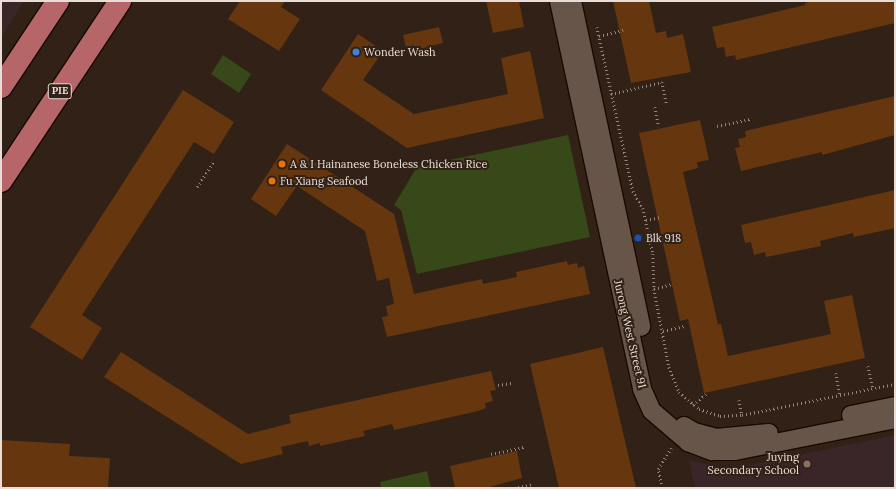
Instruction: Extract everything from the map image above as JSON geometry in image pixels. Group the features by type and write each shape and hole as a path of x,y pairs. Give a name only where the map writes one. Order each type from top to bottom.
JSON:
{"highway":[{"path":"1,87 58,1"},
{"name":"PIE","path":"1,180 119,1"}],"street":[{"name":"Jurong West Street 91","path":"559,1 640,381 652,411 688,442 712,451 735,451 895,419"},
{"name":"Jurong West Street 91","path":"572,1 652,384 662,405 676,420 694,432 716,438 754,436 895,406"}],"path":[{"path":"596,22 633,192 643,208 646,220 653,254 654,288 669,367 679,392 693,405 720,416 742,415 895,384"},
{"path":"599,36 623,30"},
{"path":"611,94 662,82 667,105"},
{"path":"655,107 659,127"},
{"path":"717,126 750,119"},
{"path":"197,187 213,162"},
{"path":"646,220 661,217"},
{"path":"654,288 672,284"},
{"path":"663,330 685,326"},
{"path":"868,366 873,388"},
{"path":"836,373 840,395"},
{"path":"498,385 512,383"},
{"path":"693,405 706,392"},
{"path":"739,400 742,415"},
{"path":"662,488 658,469 673,446"},
{"path":"492,454 525,447"},
{"path":"514,488 533,484"}],"shaded area":[{"path":"1,1 24,1 1,38"},
{"name":"Juying Secondary School","path":"895,435 895,488 695,488 689,460 717,467 741,467"}],"green space":[{"path":"223,55 251,74 239,93 211,74"},
{"path":"568,135 590,237 417,274 401,210 394,205 417,167"},
{"path":"427,471 431,488 381,488 380,482"}],"building":[{"path":"240,1 285,1 281,7 300,19 279,51 228,19"},
{"path":"486,1 519,1 524,27 493,33"},
{"path":"613,1 649,1 656,33 666,31 667,38 683,34 691,72 631,83"},
{"path":"812,1 895,1 895,23 736,60 735,55 726,57 724,47 717,48 712,27 805,5 805,3"},
{"path":"439,27 443,43 407,52 403,35"},
{"path":"358,34 383,51 363,80 414,114 508,94 501,58 530,51 544,118 407,148 321,90"},
{"path":"183,90 234,122 214,154 194,142 82,315 102,328 82,360 30,327"},
{"path":"895,96 895,135 822,155 822,152 741,171 735,148 740,147 738,139 746,137 745,131"},
{"path":"700,120 709,160 697,162 698,168 683,172 718,324 721,324 728,356 831,334 824,301 852,295 865,358 704,393 688,319 680,321 639,133"},
{"path":"287,144 394,214 414,294 482,279 483,284 517,277 516,272 567,261 568,265 577,263 578,268 584,266 590,294 387,337 382,317 388,316 386,306 394,304 389,278 377,281 365,231 297,186 276,216 251,199"},
{"path":"895,190 895,228 854,237 853,233 820,241 821,246 766,257 765,252 754,255 751,242 745,243 741,225"},
{"path":"603,347 636,488 559,488 530,364"},
{"path":"121,352 248,434 291,423 289,415 491,371 496,390 490,391 493,401 485,403 486,408 478,411 394,430 392,424 363,431 365,436 320,446 320,443 309,446 308,441 281,447 283,454 241,464 104,377"},
{"path":"1,440 70,444 69,456 110,458 108,488 1,488"},
{"path":"517,451 522,478 486,488 455,488 450,466"}],"place":[{"name":"Wonder Wash","path":"356,52"},
{"name":"A & I Hainanese Boneless Chicken Rice","path":"282,164"},
{"name":"Fu Xiang Seafood","path":"272,181"},
{"name":"Blk 918","path":"638,238"},
{"name":"Juying Secondary School","path":"807,464"}]}
